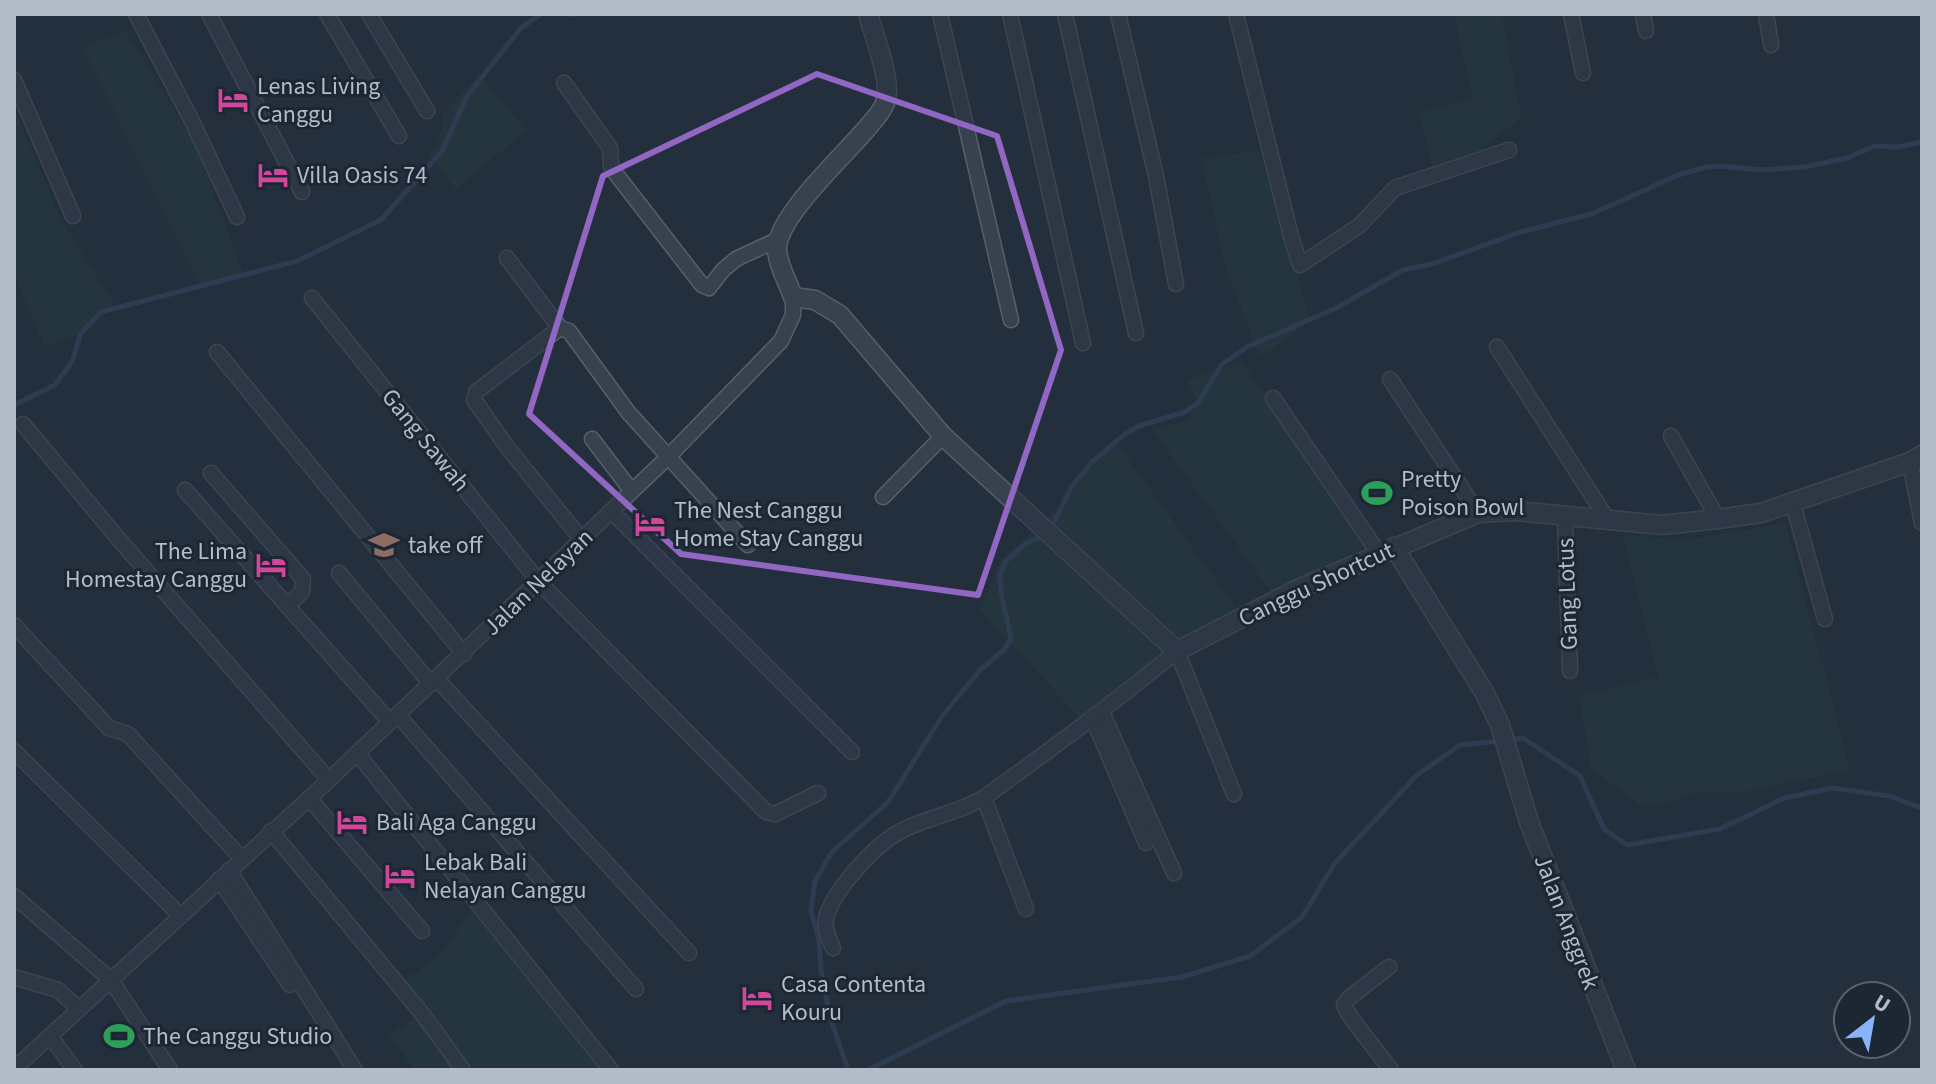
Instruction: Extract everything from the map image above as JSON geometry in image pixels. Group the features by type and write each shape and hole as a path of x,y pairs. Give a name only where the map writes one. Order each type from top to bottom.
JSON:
{"street":[{"path":"136,14 192,121 237,217"},
{"path":"209,14 302,192"},
{"path":"327,14 399,136"},
{"path":"369,14 427,111"},
{"path":"868,14 887,85 886,103 848,152 805,197 779,239 779,262 793,297 815,300 840,315 943,436 1177,651 1234,794"},
{"path":"940,14 1011,320"},
{"path":"1010,14 1083,343"},
{"path":"1065,14 1136,333"},
{"path":"1118,14 1156,176 1176,284"},
{"path":"1236,14 1300,265 1359,226 1395,188 1509,150"},
{"path":"1571,14 1583,73"},
{"path":"1643,14 1646,31"},
{"path":"1766,14 1771,45"},
{"path":"14,80 73,216"},
{"path":"564,83 610,148 611,166 616,174 702,285 709,288 736,259 779,239"},
{"path":"507,258 560,328 569,331 628,412 748,545"},
{"name":"Jalan Nelayan","path":"14,1069 464,654 668,457 781,341 793,315 793,297"},
{"name":"Gang Sawah","path":"312,298 539,582 766,812 775,814 818,793"},
{"path":"560,328 476,392 474,400 582,540"},
{"path":"1497,347 1609,522"},
{"path":"217,352 464,654"},
{"path":"1390,379 1478,513"},
{"path":"1273,398 1387,551"},
{"path":"23,424 116,536 329,780"},
{"path":"883,497 943,436"},
{"path":"1671,436 1718,519"},
{"path":"592,439 631,490"},
{"path":"1916,458 1922,523"},
{"name":"Canggu Shortcut","path":"833,948 825,920 838,891 894,835 984,798 1097,716 1177,651 1296,590 1478,513 1517,511 1662,525 1718,519 1761,513 1793,504 1916,458"},
{"path":"211,473 303,579 302,592 287,606"},
{"path":"185,490 636,989"},
{"path":"1793,504 1825,619"},
{"path":"611,511 852,752"},
{"name":"Gang Lotus","path":"1565,517 1570,671"},
{"name":"Jalan Anggrek","path":"1387,551 1484,692 1500,725 1529,822 1626,1070"},
{"path":"339,573 433,681 689,953"},
{"path":"14,625 109,728 128,734 241,858"},
{"path":"1097,716 1146,843"},
{"path":"1097,716 1174,873"},
{"path":"14,751 181,916"},
{"path":"357,753 611,1070"},
{"path":"309,798 422,931"},
{"path":"984,798 1026,909"},
{"path":"271,831 424,1016 463,1070"},
{"path":"224,875 343,1070"},
{"path":"224,875 355,1070"},
{"path":"14,896 111,980 170,1070"},
{"path":"1389,967 1344,1005 1391,1070"},
{"path":"14,977 58,990 79,1009"},
{"path":"50,1036 75,1070"}],"highlighted area":[{"path":"817,74 997,136 1061,350 978,595 681,554 529,414 603,176"}],"green space":[{"path":"1454,14 1502,14 1521,117 1479,151 1432,166 1419,111 1473,100"},
{"path":"125,30 193,140 244,274 201,287 83,48"},
{"path":"479,75 526,130 456,189 430,157 442,132 441,116"},
{"path":"14,108 59,215 114,304 85,334 44,346 14,274"},
{"path":"1259,150 1311,321 1260,357 1225,266 1202,159"},
{"path":"1242,362 1370,552 1272,593 1152,429 1187,421 1197,402 1187,380"},
{"path":"1118,445 1239,612 1178,640 1081,719 979,609 1001,560 1059,507 1081,473"},
{"path":"1785,523 1850,770 1747,791 1698,793 1645,808 1591,768 1579,695 1659,677 1622,534 1685,541"},
{"path":"473,908 601,1070 414,1070 389,1035 418,1016 404,981 443,952"}],"waterway":[{"path":"14,405 55,385 72,362 81,333 101,312 297,261 381,220 442,151 467,96 521,28 541,14"},
{"path":"566,14 576,14"},
{"path":"848,1070 830,1017 821,970 819,941 811,911 815,881 832,852 888,802 943,715 981,669 1004,650 1011,638 1001,592 1000,576 1005,562 1026,543 1040,538 1051,528 1072,486 1091,463 1139,426 1185,412 1198,403 1222,364 1247,347 1336,308 1403,270 1432,264 1518,233 1594,213 1678,175 1706,167 1761,170 1805,167 1847,158 1875,146 1898,147 1922,142"},
{"path":"1510,740 1523,738 1580,776 1604,829 1627,845 1720,829 1784,798 1832,788 1889,796 1922,808"},
{"path":"868,1070 1006,1001 1182,977 1250,956 1302,917 1335,863 1417,775 1460,745 1500,741"}],"place":[{"name":"Lenas Living Canggu","path":"233,100"},
{"name":"Villa Oasis 74","path":"273,175"},
{"name":"Pretty Poison Bowl","path":"1377,493"},
{"name":"The Nest Canggu Home Stay Canggu","path":"650,524"},
{"name":"take off","path":"384,545"},
{"name":"The Lima Homestay Canggu","path":"271,565"},
{"name":"Bali Aga Canggu","path":"352,822"},
{"name":"Lebak Bali Nelayan Canggu","path":"400,876"},
{"name":"Casa Contenta Kouru","path":"757,998"},
{"name":"The Canggu Studio","path":"119,1036"}]}
